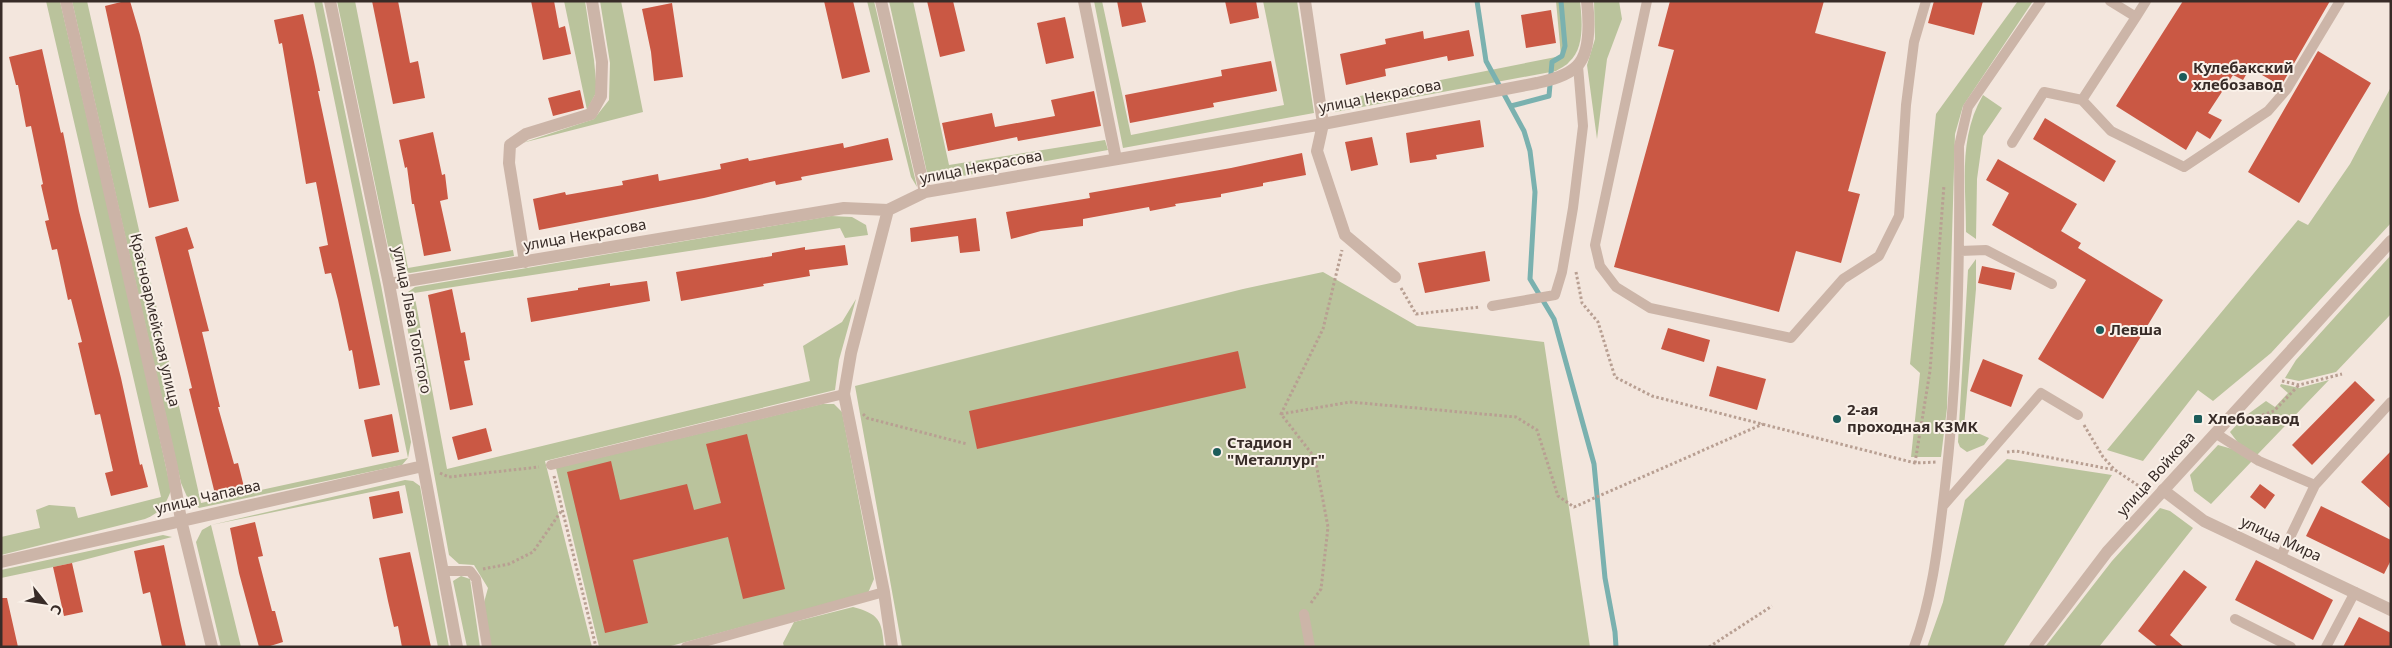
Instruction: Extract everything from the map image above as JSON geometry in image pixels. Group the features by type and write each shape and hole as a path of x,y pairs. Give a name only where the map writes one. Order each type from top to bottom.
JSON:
{"street":[{"name":"Красноармейская улица","path":"66,1 172,467 181,520 212,647"},
{"name":"улица Льва Толстого","path":"330,1 389,284 457,647"},
{"path":"525,262 509,163 510,145 526,134 591,114 602,96 602,62 592,1"},
{"path":"881,1 924,192"},
{"path":"1084,1 1116,159"},
{"path":"1306,1 1323,124 1317,151 1345,235 1394,277"},
{"path":"1578,66 1586,46 1589,24 1587,1"},
{"name":"улица Некрасова","path":"389,284 844,208 888,210 924,192 1323,124 1537,83 1559,77 1578,66"},
{"path":"888,210 851,353 844,394 884,592 892,647"},
{"name":"улица Войкова","path":"2035,647 2107,552 2391,241"},
{"name":"улица Чапаева","path":"1,562 423,466"},
{"name":"улица Мира","path":"2163,490 2204,520 2391,610"}],"lane":[{"path":"1647,1 1595,245 1600,266 1616,288 1650,308 1791,338 1843,279 1879,256 1899,216 1914,42 1926,1"},
{"path":"1914,647 1920,630 1935,563 1954,402 1960,251 1959,146 1968,107 2041,1"},
{"path":"2110,1 2136,17"},
{"path":"2082,100 2146,1"},
{"path":"2012,143 2044,92 2082,100 2111,132 2184,167 2268,111 2287,89 2340,1"},
{"path":"1492,306 1555,295 1562,272 1572,217 1583,126 1578,66"},
{"path":"1960,251 1986,250 2052,284"},
{"path":"1943,506 2041,393 2078,415"},
{"path":"551,465 844,394"},
{"path":"2281,556 2315,485 2391,402"},
{"path":"2215,432 2259,461 2315,485"},
{"path":"443,571 470,571 476,579 487,647"},
{"path":"686,647 884,592"},
{"path":"2326,647 2355,592"},
{"path":"1304,614 1310,647"},
{"path":"2235,619 2290,647"}],"path":[{"path":"1281,414 1323,329 1345,235"},
{"path":"1394,277 1416,314 1492,306"},
{"path":"2278,380 2299,384 2342,374"},
{"path":"2246,421 2274,411 2299,384"},
{"path":"1281,414 1350,402 1516,417 1537,430 1558,496 1574,507 1764,424"},
{"path":"861,412 867,418 967,444"},
{"path":"1281,414 1315,458 1328,527 1321,589 1304,614"},
{"path":"2078,415 2102,457 2115,470"},
{"path":"423,466 449,478 551,465 596,647"},
{"path":"470,571 509,564 533,552 562,510"},
{"path":"1710,647 1772,606"}],"green space":[{"path":"46,1 60,1 136,329 171,490 162,508 145,519 1,555 1,537 40,528 36,510 49,505 75,507 78,518 161,497"},
{"path":"72,1 87,1 201,503 408,458 402,465 199,508 188,499 181,483"},
{"path":"314,1 322,1 381,285 411,442 408,458"},
{"path":"337,1 355,1 408,268 513,250 514,256 410,273 398,270 390,256"},
{"path":"564,1 585,1 597,91 587,110"},
{"path":"600,1 621,1 643,112 522,143 594,119 609,100 610,63"},
{"path":"867,1 874,1 917,187 911,177"},
{"path":"889,1 913,1 949,165 1105,140 1108,150 929,182"},
{"path":"1094,1 1102,1 1131,135 1284,105 1263,1 1297,1 1314,113 1123,148"},
{"path":"1556,1 1580,1 1582,25 1578,49 1566,65 1556,71 1335,112 1335,101 1561,56"},
{"path":"1594,1 1619,1 1622,19 1607,59 1597,139 1587,65 1595,39"},
{"path":"2018,1 2033,1 1963,106 1955,134 1947,408 1941,457 1911,457 1920,373 1910,364 1936,114"},
{"path":"2391,87 2391,223 2271,353 2213,401 2198,390 2143,461 2107,450 2298,220 2308,225 2350,164"},
{"path":"1983,95 2002,108 1983,136 1977,179 1976,239 1966,232 1965,162 1970,128 1975,111"},
{"path":"831,216 852,217 866,225 868,235 845,238 840,228 414,293 447,469 810,381 803,346 842,322 856,299 839,360 835,390 545,461 592,647 490,647 483,606 488,588 474,565 459,564 449,555 403,304 408,292 415,287"},
{"path":"2391,255 2391,314 2336,372 2299,381 2285,378 2296,360"},
{"path":"1976,259 1976,289 1964,427 1989,438 1984,445 1967,452 1960,447 1958,442 1968,270"},
{"name":"Стадион \"Металлург\"","path":"1323,272 1417,326 1544,342 1590,647 902,647 855,386 1243,289"},
{"path":"2329,380 2257,455 2239,444 2230,432 2244,417 2266,401 2275,407 2288,393 2280,386 2281,384 2299,388"},
{"path":"822,404 834,404 842,412 874,579 868,593 667,647 599,647 556,468"},
{"path":"2218,445 2236,450 2252,461 2211,504 2194,491 2190,475"},
{"path":"2007,459 2112,475 2003,647 1927,647 1943,602 1965,500"},
{"path":"405,480 413,481 420,486 449,647 438,647 405,485 211,525"},
{"path":"2160,508 2170,511 2193,528 2099,647 2045,647 2112,561"},
{"path":"211,525 241,647 221,647 196,542 202,530"},
{"path":"163,535 172,537 72,563 1,578 1,570"},
{"path":"461,576 470,579 480,647 467,647 453,581"},
{"path":"853,607 869,612 878,620 882,630 884,647 784,647 783,643 794,622"}],"building":[{"path":"130,1 140,35 179,201 149,208 105,6"},
{"path":"372,1 398,1 410,63 418,61 425,98 393,104"},
{"path":"531,1 554,1 559,28 565,26 571,54 543,60"},
{"path":"824,1 853,1 870,72 842,79"},
{"path":"927,1 953,1 965,51 940,57"},
{"path":"1117,1 1141,1 1146,22 1122,27"},
{"path":"1225,1 1256,1 1259,18 1230,24"},
{"path":"1670,1 1824,1 1815,33 1886,52 1848,191 1860,194 1841,263 1796,251 1779,312 1614,267 1674,50 1658,46"},
{"path":"1934,1 1983,1 1974,35 1928,23"},
{"name":"Кулебакский хлебозавод","path":"2183,1 2330,1 2281,86 2250,68 2243,80 2233,75 2208,113 2222,120 2210,139 2197,131 2186,150 2116,106"},
{"path":"672,3 683,77 654,81 651,52 642,9"},
{"path":"1551,10 1556,43 1526,48 1521,15"},
{"path":"303,14 380,385 359,389 352,350 349,351 331,273 325,274 319,247 328,245 316,182 306,184 282,43 279,44 274,20"},
{"path":"1065,17 1074,58 1046,64 1037,23"},
{"path":"1469,30 1474,56 1448,61 1447,56 1385,69 1386,76 1346,85 1340,54 1386,44 1385,39 1423,31 1424,39"},
{"path":"42,49 140,465 142,464 148,487 111,496 105,473 113,471 100,414 95,415 78,343 82,342 71,299 68,300 57,249 52,250 45,221 49,220 41,185 43,184 31,126 26,127 18,85 16,85 9,57"},
{"path":"2318,51 2371,83 2299,203 2248,172"},
{"path":"1271,61 1277,91 1213,103 1214,107 1130,123 1125,95 1222,76 1221,70"},
{"path":"580,90 584,108 553,116 548,98"},
{"path":"1094,91 1101,126 1018,141 1017,137 948,151 942,123 992,113 995,127 1055,116 1051,100"},
{"path":"2045,118 2116,161 2104,182 2033,139"},
{"path":"1480,120 1484,147 1436,155 1437,159 1410,163 1406,133"},
{"path":"433,132 442,175 445,174 448,199 440,201 451,251 424,256 414,204 412,204 407,167 405,168 399,140"},
{"path":"1372,137 1378,165 1351,171 1345,142"},
{"path":"888,138 893,160 801,177 802,180 776,185 775,181 704,198 539,230 533,199 565,192 566,195 623,185 622,181 658,174 659,181 721,169 720,164 748,158 749,161 843,143 844,148"},
{"path":"1302,153 1306,175 1263,183 1263,186 1221,194 1221,197 1175,204 1176,206 1150,211 1149,207 1083,219 1083,226 1041,231 1011,239 1006,212 1090,198 1089,193 1231,168"},
{"path":"1998,159 2077,204 2061,231 2081,243 2078,248 2163,300 2103,399 2038,359 2086,280 1992,225 2009,193 1986,180"},
{"path":"976,218 980,251 960,253 958,236 911,242 910,228"},
{"path":"187,227 194,248 188,250 209,331 202,332 220,407 218,407 234,464 238,463 244,487 215,494 189,389 192,388 155,237"},
{"path":"845,245 848,265 809,270 810,276 681,301 676,272 772,256 772,253 805,247 805,250"},
{"path":"1485,251 1490,281 1425,293 1418,263"},
{"path":"1982,266 2015,273 2011,290 1978,283"},
{"path":"647,281 650,301 531,322 527,298 610,283 610,286"},
{"path":"452,289 461,333 465,332 470,360 464,361 473,405 450,410 428,295"},
{"path":"1668,328 1710,340 1704,362 1661,349"},
{"path":"1238,351 1246,388 977,449 969,411"},
{"path":"1983,359 2023,375 2011,407 1970,391"},
{"path":"1717,366 1766,379 1757,410 1709,396"},
{"path":"2355,381 2375,400 2312,465 2292,445"},
{"path":"392,414 399,452 372,457 364,420"},
{"path":"486,428 492,451 458,460 452,437"},
{"path":"747,434 785,589 743,599 728,537 633,560 648,623 605,633 567,472 611,461 620,500 687,484 694,510 721,503 706,444"},
{"path":"2391,451 2391,509 2361,482"},
{"path":"2260,484 2275,495 2265,509 2250,497"},
{"path":"399,491 403,513 373,519 369,497"},
{"path":"2321,506 2391,540 2391,560 2384,574 2306,536"},
{"path":"255,522 263,556 258,557 272,611 275,611 283,642 267,647 259,647 239,573 230,528"},
{"path":"164,545 186,647 162,647 150,592 143,594 134,551"},
{"path":"410,552 431,647 402,647 398,626 394,627 388,601 379,558"},
{"path":"2256,560 2333,600 2313,640 2235,600"},
{"path":"72,563 83,612 64,616 53,567"},
{"path":"2184,570 2207,587 2170,635 2184,647 2158,647 2138,631"},
{"path":"1,598 7,598 18,647 1,647"},
{"path":"2359,617 2391,633 2391,647 2343,647"}],"waterway":[{"path":"1477,1 1486,61 1524,131 1530,151 1535,192 1530,279 1554,319 1594,464 1605,578 1616,647"},
{"path":"1511,106 1549,96 1552,62 1562,56 1565,46 1561,1"}],"place":[{"name":"Кулебакский хлебозавод","path":"2183,77"},
{"name":"Левша","path":"2100,330"},
{"name":"2-ая проходная КЗМК","path":"1837,419"},
{"name":"Хлебозавод","path":"2198,419"},
{"name":"Стадион \"Металлург\"","path":"1217,452"}]}
